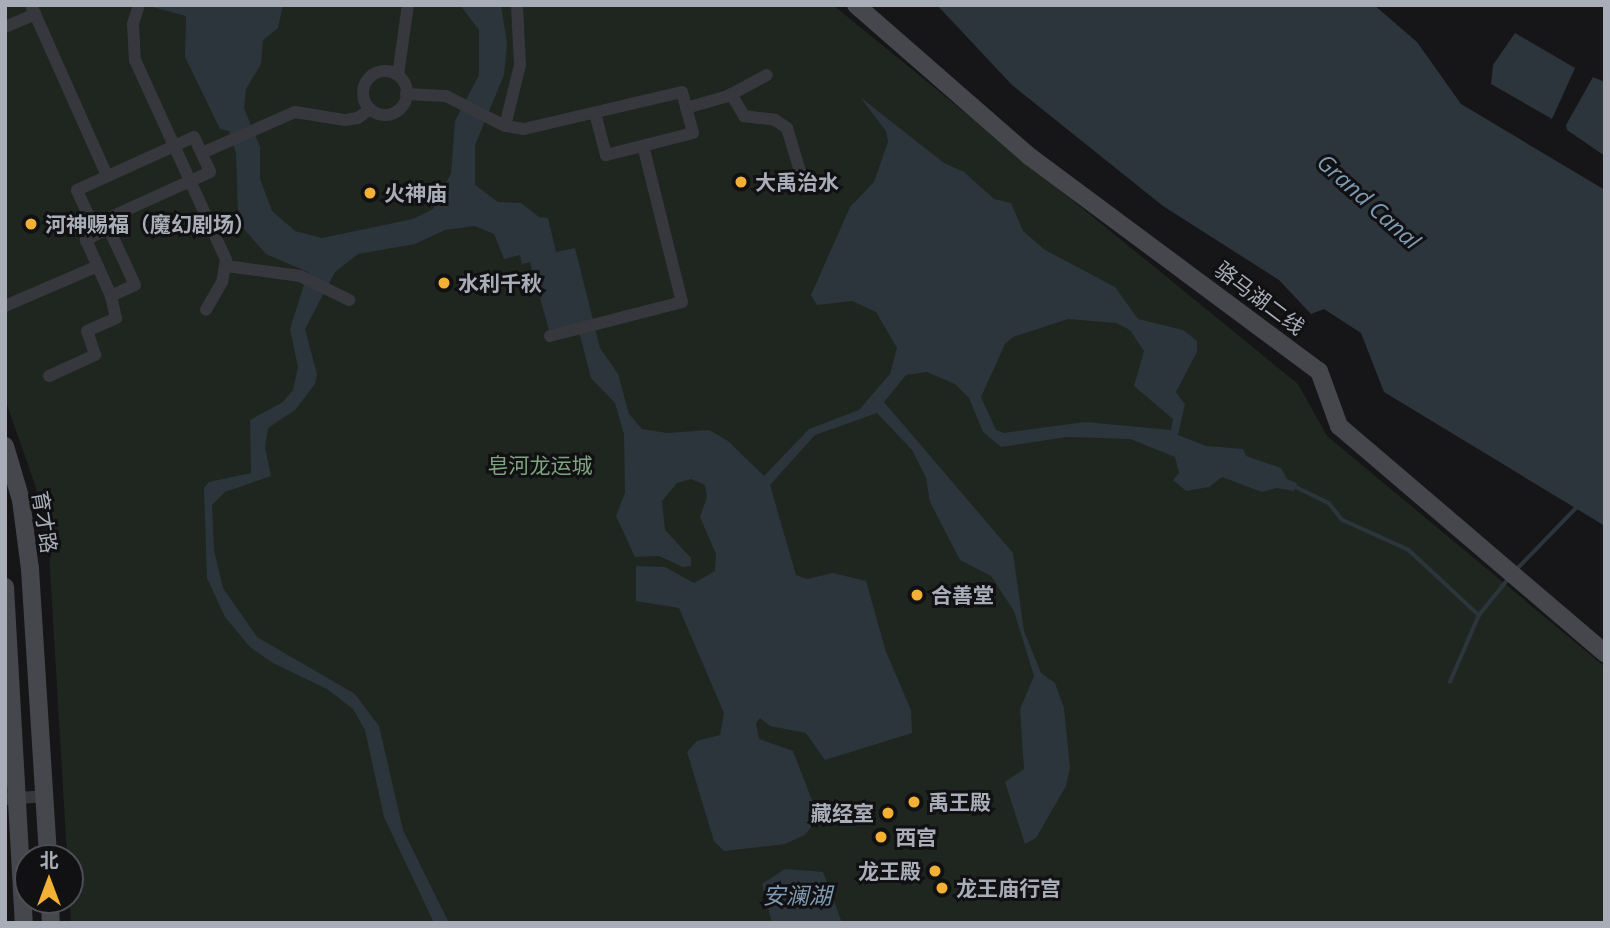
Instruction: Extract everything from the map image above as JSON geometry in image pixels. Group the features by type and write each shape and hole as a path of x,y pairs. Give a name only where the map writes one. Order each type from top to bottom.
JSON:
{"street":[{"path":"139,5 132,24 135,60 226,266 206,310"},
{"path":"407,94 398,75 408,5"},
{"path":"505,127 520,65 517,5"},
{"name":"骆马湖二线","path":"856,5 1029,156 1319,371 1339,426 1605,653"},
{"path":"5,27 33,10 107,176"},
{"path":"370,109 363,89 370,76 384,71 398,75"},
{"path":"686,108 732,94 767,75"},
{"path":"407,94 446,96 505,127 524,130 682,92 692,134 606,155 595,113"},
{"path":"370,109 389,114 401,107 407,94"},
{"path":"732,94 744,116 775,120 787,128 805,188"},
{"path":"202,153 295,113 345,120 358,118 370,109"},
{"path":"49,376 95,355 87,331 116,318 111,296 86,240 95,230 210,172 194,138 77,190 95,230"},
{"path":"550,336 682,302 643,146"},
{"path":"95,230 109,229 135,285 111,296"},
{"path":"226,266 300,276 349,300"},
{"path":"5,306 98,267"},
{"name":"育才路","path":"5,446 13,500 30,569 47,844"},
{"path":"5,587 11,798 24,923"},
{"path":"11,798 44,796"}],"green space":[{"name":"皂河龙运城","path":"5,5 833,5 1298,384 1327,436 1605,667 1605,923 71,923 70,914 84,914 84,844 66,844 49,552 43,508 5,399"}],"water":[{"path":"145,5 283,5 278,28 263,40 261,64 246,89 244,108 260,147 260,179 272,211 295,231 322,238 413,219 433,209 451,173 455,121 479,75 479,30 460,5 501,5 507,44 504,75 475,145 475,185 498,202 521,203 539,217 548,218 556,252 575,248 600,348 618,374 629,414 642,429 667,433 709,430 728,441 764,476 809,429 859,410 890,374 897,348 876,312 852,301 817,305 811,295 850,207 874,182 888,142 886,131 860,97 944,163 964,172 994,199 1011,203 1023,231 1045,250 1115,287 1138,319 1183,330 1197,341 1197,352 1176,392 1185,404 1178,435 1206,446 1243,449 1246,456 1281,468 1287,479 1297,483 1294,491 1277,488 1262,492 1222,477 1209,487 1186,491 1173,480 1179,473 1175,457 1130,439 1067,437 1001,447 983,432 969,398 955,384 927,372 906,375 884,402 1013,553 1024,631 1041,673 1055,683 1064,708 1070,768 1066,786 1036,838 1025,844 1005,782 1024,769 1020,709 1034,676 1014,611 991,576 960,560 930,502 926,478 912,450 877,413 815,435 770,485 796,575 807,579 833,573 866,581 886,652 911,710 912,733 825,760 806,733 770,726 760,718 756,723 759,739 793,751 815,808 811,827 805,835 785,844 724,851 714,841 687,752 697,741 720,735 724,713 679,608 636,601 636,566 665,567 694,583 715,571 716,554 700,517 707,497 705,485 691,479 677,483 662,501 665,530 691,558 691,566 683,567 659,556 635,557 616,516 625,493 624,434 615,403 591,378 577,324 549,330 530,262 522,264 520,255 504,259 494,234 475,226 445,230 415,244 358,254 335,272 305,329 317,374 315,384 295,410 268,428 265,447 271,476 225,492 212,505 214,550 223,588 257,637 355,694 379,726 403,830 449,923 434,923 384,817 365,730 353,709 327,689 273,663 250,647 225,617 207,578 204,488 209,482 251,473 250,420 283,402 293,390 298,367 290,329 308,272 266,254 243,228 238,215 236,153 229,131 220,129 185,57 186,16","holes":["1068,319 1116,323 1130,330 1144,351 1134,386 1173,419 1171,430 1085,422 1004,433 996,430 981,397 1005,344 1013,337"]},
{"name":"Grand Canal","path":"937,5 1374,5 1417,42 1461,104 1605,190 1605,526 1384,392 1361,333 1324,309 1311,314 1279,280 1163,206 1012,85"},
{"path":"1515,33 1575,68 1552,119 1491,84 1493,65"},
{"path":"1593,77 1605,82 1605,156 1567,130 1566,125"},
{"name":"安澜湖","path":"785,869 823,872 842,923 772,923 762,884"}],"waterway":[{"path":"1296,487 1329,503 1343,520 1409,550 1479,615 1509,578"},
{"path":"1516,570 1579,505"},
{"path":"1450,682 1479,615"}],"place":[{"name":"大禹治水","path":"741,182"},
{"name":"火神庙","path":"370,193"},
{"name":"河神赐福（魔幻剧场）","path":"31,224"},
{"name":"水利千秋","path":"444,283"},
{"name":"合善堂","path":"917,595"},
{"name":"禹王殿","path":"914,802"},
{"name":"藏经室","path":"888,813"},
{"name":"西宫","path":"881,837"},
{"name":"龙王殿","path":"935,871"},
{"name":"龙王庙行宫","path":"942,888"}]}
